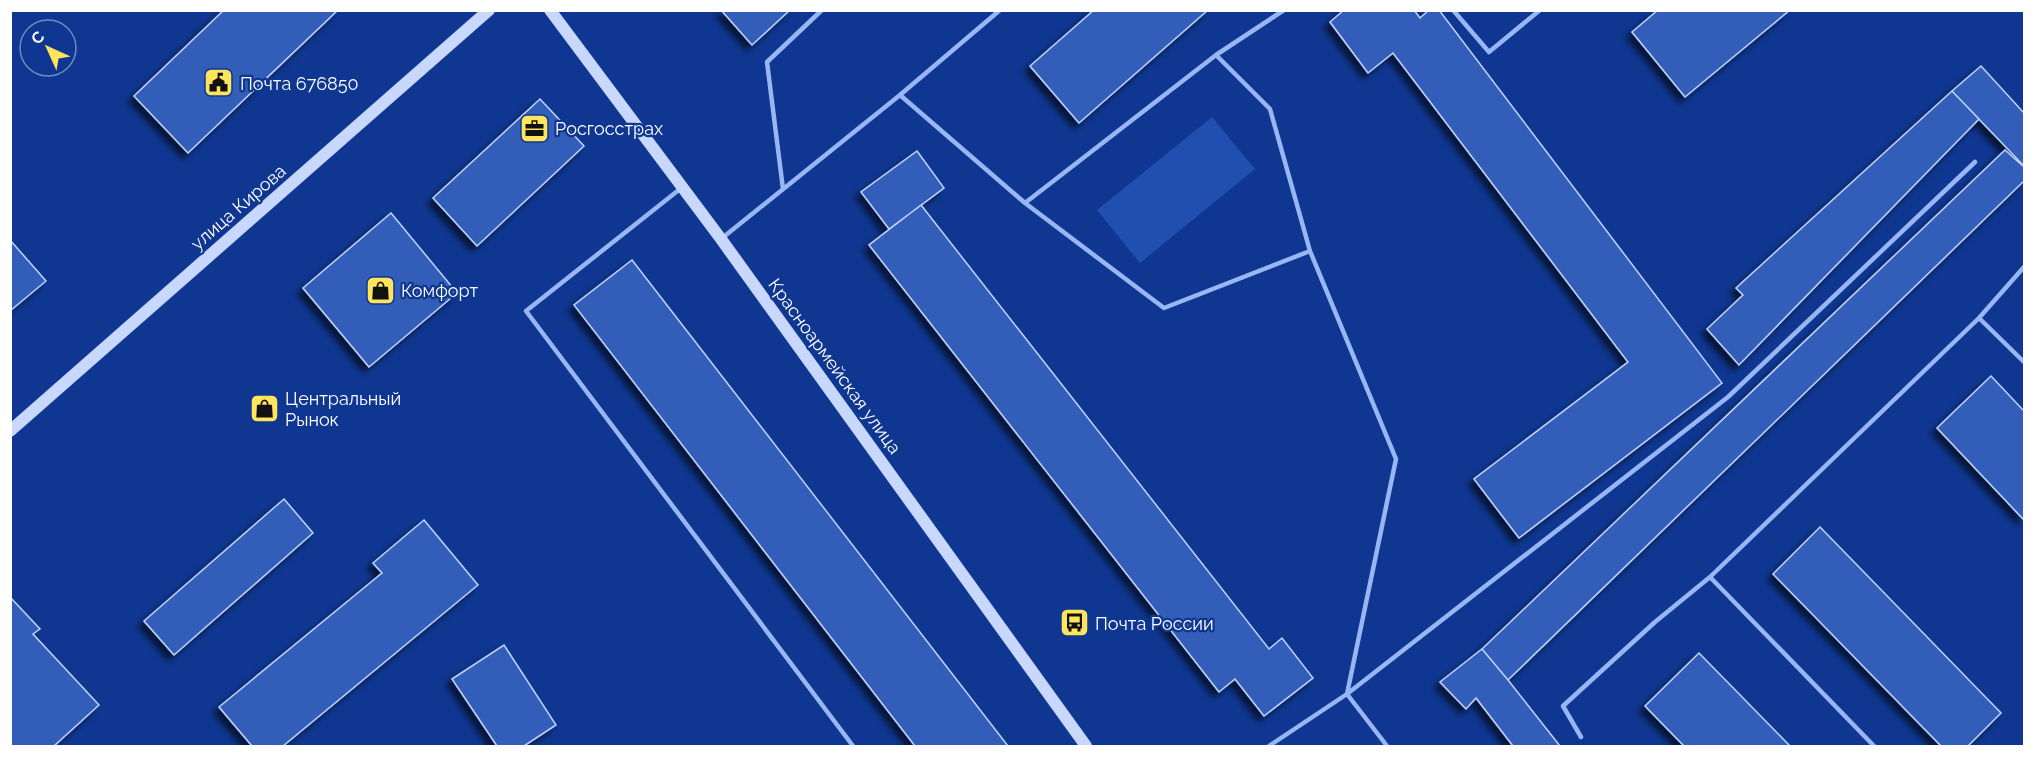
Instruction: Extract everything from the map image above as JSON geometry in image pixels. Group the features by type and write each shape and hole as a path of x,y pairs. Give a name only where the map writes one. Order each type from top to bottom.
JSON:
{"street":[{"name":"улица Кирова","path":"10,431 489,10"},
{"name":"Красноармейская улица","path":"550,10 721,239 1086,747"}],"lane":[{"path":"783,189 767,62 822,10"},
{"path":"721,239 900,95 1000,10"},
{"path":"1025,203 1216,55 1284,10"},
{"path":"1453,10 1489,52 1540,10"},
{"path":"1216,55 1270,109 1310,251 1396,459 1347,694 1387,747"},
{"path":"900,95 1025,203 1164,308 1310,251"},
{"path":"1269,747 1347,694 1728,397 1975,162"},
{"path":"682,187 526,311 853,747"},
{"path":"1581,737 1563,706 1655,622 1710,577 1979,318 2008,283 2025,267"},
{"path":"1979,318 2025,362"},
{"path":"1710,577 1874,747"}],"shaded area":[{"path":"1212,117 1255,169 1140,263 1097,210"}],"building":[{"path":"224,10 338,10 188,153 134,96"},
{"path":"721,10 790,10 752,45"},
{"path":"1094,10 1208,10 1079,123 1030,66"},
{"path":"1344,10 1414,10 1420,18 1429,10 1439,10 1722,383 1519,538 1474,479 1628,362 1393,53 1368,73 1330,22"},
{"path":"1658,10 1790,10 1685,97 1632,32"},
{"path":"1981,66 2024,113 2024,166 1952,91"},
{"path":"1952,91 1979,119 1739,365 1707,329 1743,295 1736,288"},
{"path":"540,99 584,146 477,246 433,198"},
{"path":"2005,150 2024,167 2024,181 1508,680 1482,649"},
{"path":"917,151 944,188 889,229 861,192"},
{"path":"921,205 1269,649 1282,638 1313,678 1264,716 1235,679 1219,692 869,245"},
{"name":"Комфорт","path":"391,213 457,293 369,367 303,288"},
{"path":"10,240 46,281 10,311"},
{"path":"632,260 1008,746 915,746 574,305"},
{"path":"1991,376 2024,411 2024,520 1937,428"},
{"path":"284,499 313,533 174,655 144,621"},
{"path":"424,520 478,585 283,746 252,746 219,707 382,573 373,563"},
{"path":"1820,527 2001,713 1968,746 1941,746 1773,574"},
{"path":"10,597 40,629 33,634 99,705 54,746 10,746"},
{"path":"504,645 556,725 524,746 497,746 452,679"},
{"path":"1482,649 1560,746 1513,746 1476,698 1466,709 1440,682"},
{"path":"1699,653 1790,746 1684,746 1645,706"}],"place":[{"name":"Почта 676850","path":"219,83"},
{"name":"Росгосстрах","path":"534,128"},
{"name":"Комфорт","path":"380,290"},
{"name":"Центральный Рынок","path":"264,408"},
{"name":"Почта России","path":"1074,623"}]}
